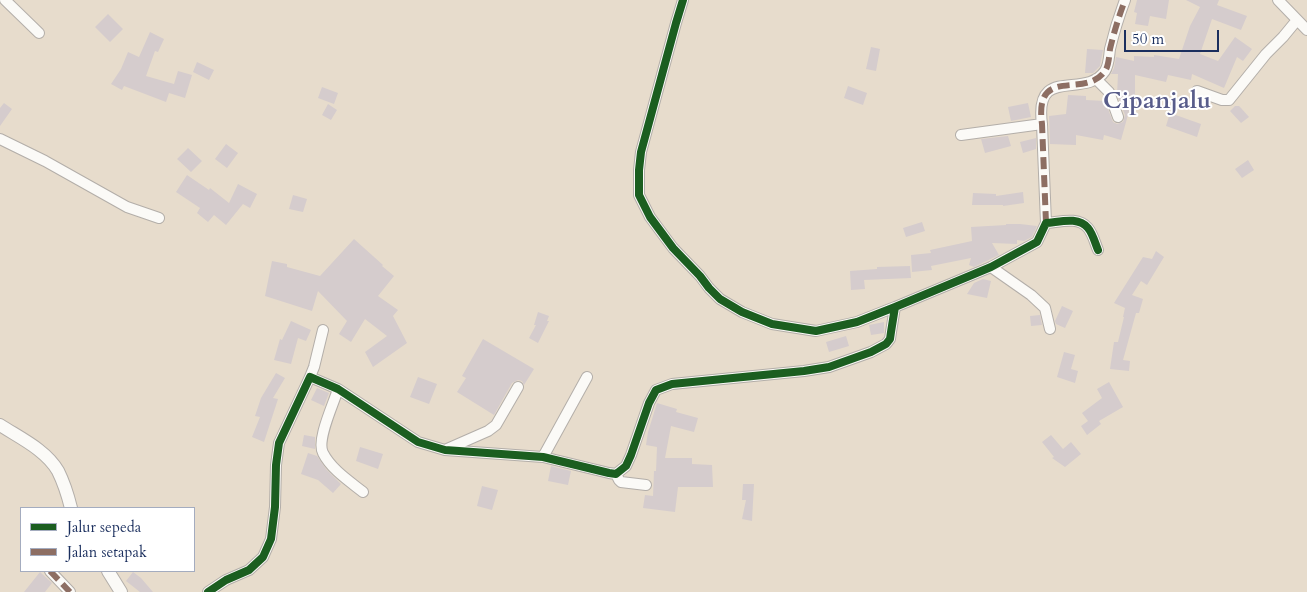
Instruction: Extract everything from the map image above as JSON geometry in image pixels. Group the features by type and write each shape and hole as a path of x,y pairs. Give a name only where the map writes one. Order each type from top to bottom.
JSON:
{"street":[{"path":"5,0 39,33"},
{"path":"683,0 641,152 639,195 650,217 673,248 720,299 742,312 772,324 816,331 857,322 895,307 991,267 1037,242 1046,223 1041,102 1052,88 1093,82 1106,69 1110,47 1124,0"},
{"path":"1278,0 1307,30"},
{"path":"1197,91 1222,100 1229,100 1266,54 1297,20"},
{"path":"1096,79 1109,92 1118,117"},
{"path":"961,135 1042,124"},
{"path":"0,139 45,161 127,207 159,218"},
{"path":"1046,223 1072,220 1082,222 1090,229 1098,250"},
{"path":"991,267 1031,295 1045,308 1050,329"},
{"path":"310,377 338,389 418,442 445,450 543,458 616,474 626,466 649,403 656,390 672,384 829,367 871,352 886,344 890,339 895,307"},
{"path":"208,592 226,580 249,570 263,557 270,539 275,507 276,465 279,443 310,377 323,330"},
{"path":"543,458 587,377"},
{"path":"445,450 488,431 496,425 518,387"},
{"path":"338,389 322,433 322,452 338,472 363,492"},
{"path":"0,425 42,453 57,470 71,507"},
{"path":"616,474 621,482 646,485"},
{"path":"51,572 70,592"},
{"path":"109,572 121,592"}],"building":[{"path":"1137,0 1169,0 1166,19 1150,16 1148,26 1135,24 1137,13 1134,12"},
{"path":"1186,0 1219,0 1217,5 1247,16 1241,30 1212,19 1200,54 1218,61 1235,37 1252,49 1243,61 1237,57 1224,88 1192,74 1191,80 1168,75 1166,82 1135,75 1135,104 1131,104 1121,140 1104,135 1103,140 1076,135 1076,145 1050,144 1049,116 1066,114 1068,95 1086,96 1086,100 1105,101 1113,122 1117,124 1123,122 1125,115 1117,95 1118,74 1111,74 1116,57 1134,61 1134,56 1154,57 1154,55 1179,59 1190,26 1200,7"},
{"path":"108,14 123,29 110,42 95,27"},
{"path":"150,32 164,39 158,52 155,51 146,76 174,84 178,71 192,75 185,98 169,93 166,102 124,86 122,90 111,84 121,69 128,52 139,57"},
{"path":"871,47 880,49 876,71 866,69"},
{"path":"1087,49 1103,50 1100,66 1093,73 1085,73"},
{"path":"197,62 214,70 209,80 193,72"},
{"path":"848,86 867,93 863,105 844,98"},
{"path":"322,87 338,93 334,104 318,98"},
{"path":"4,103 12,109 0,126 0,108"},
{"path":"1028,103 1031,117 1011,121 1008,107"},
{"path":"328,104 337,110 331,120 322,115"},
{"path":"1235,106 1239,106 1249,117 1241,123 1230,111"},
{"path":"1170,113 1201,124 1197,137 1166,126"},
{"path":"1008,136 1011,146 985,153 981,139"},
{"path":"1036,138 1036,149 1023,153 1020,142"},
{"path":"226,144 238,153 227,168 215,159"},
{"path":"188,148 202,161 191,172 177,159"},
{"path":"1248,160 1254,170 1242,178 1235,169"},
{"path":"187,175 209,190 210,188 229,203 238,184 257,194 250,208 243,204 226,225 214,215 208,222 197,213 200,208 176,192"},
{"path":"1023,192 1024,203 1003,206 972,205 973,193 996,194 996,196"},
{"path":"293,195 307,199 303,212 289,209"},
{"path":"922,222 925,231 906,237 903,228"},
{"path":"1006,224 1037,226 1032,237 1024,241 1017,240 1017,244 992,243 999,255 974,267 969,265 971,258 931,266 932,270 912,272 911,255 931,253 930,250 972,241 971,227"},
{"path":"354,239 394,276 378,296 398,310 393,316 407,343 373,367 365,352 387,336 365,319 351,342 339,334 347,321 318,291 312,311 265,296 272,261 287,264 287,267 320,276"},
{"path":"1156,251 1164,257 1147,285 1141,281 1132,295 1143,299 1139,313 1136,313 1123,360 1130,361 1129,371 1110,369 1114,342 1118,342 1125,308 1114,303 1143,257 1152,259"},
{"path":"910,266 911,278 864,280 865,289 851,290 850,271 877,269 877,267"},
{"path":"983,279 991,281 987,298 967,294 974,283"},
{"path":"1062,306 1073,311 1065,328 1056,324 1055,321"},
{"path":"538,312 549,316 547,321 549,321 538,343 529,338 536,325 534,325"},
{"path":"1040,315 1042,325 1031,326 1030,316"},
{"path":"291,321 311,330 306,341 298,338 291,364 274,360 280,339 282,340"},
{"path":"884,322 884,333 871,335 869,325"},
{"path":"846,336 849,346 829,352 826,342"},
{"path":"483,339 534,369 524,385 522,381 518,380 512,383 494,415 457,392 466,378 462,376"},
{"path":"1064,352 1075,355 1071,369 1078,371 1075,383 1057,377"},
{"path":"276,373 285,378 273,398 278,399 264,442 252,437 260,417 255,416 261,398"},
{"path":"418,377 437,384 429,404 410,397"},
{"path":"1109,382 1123,407 1099,421 1101,424 1087,435 1081,426 1088,421 1082,413 1102,398 1097,389"},
{"path":"317,388 329,393 324,406 311,400"},
{"path":"657,403 677,409 676,412 698,418 694,432 671,426 665,458 692,458 692,464 712,465 713,487 678,487 675,512 643,508 645,495 653,496 657,447 646,445"},
{"path":"304,435 315,437 315,449 302,446"},
{"path":"1051,435 1063,449 1071,442 1081,454 1065,467 1052,458 1054,457 1042,442"},
{"path":"360,447 383,454 378,469 356,461"},
{"path":"308,453 317,456 326,469 341,484 333,493 318,480 301,474"},
{"path":"551,466 571,471 568,485 548,481"},
{"path":"743,484 754,484 752,521 742,519 746,500 742,500"},
{"path":"482,486 498,490 492,510 477,506"},
{"path":"40,572 52,583 45,592 24,592"},
{"path":"133,572 153,592 140,592 126,581"}],"marked path":[{"path":"1046,223 1042,106 1046,94 1053,89 1063,86 1086,83 1096,79 1105,71 1125,0"},
{"path":"51,572 70,592"}],"cycle path":[{"path":"683,0 641,152 639,195 650,217 673,248 720,299 742,312 772,324 816,331 857,322 895,307"},
{"path":"208,592 226,580 249,570 263,557 271,539 279,443 310,377 338,389 418,442 445,450 543,457 616,474 626,466 649,403 656,390 672,384 829,367 871,352 886,344 890,339 895,307 991,267 1037,242 1046,223 1074,221 1084,224 1091,233 1098,250"}],"district":[{"name":"Cipanjalu","path":"1157,102"}]}
